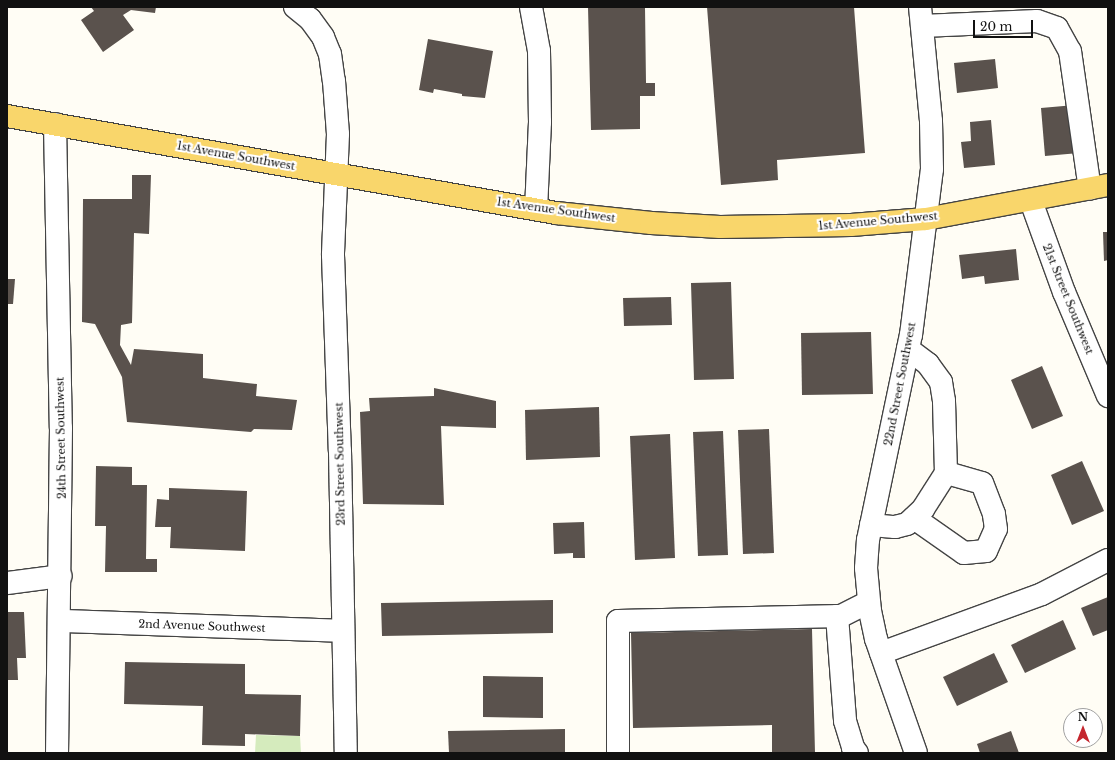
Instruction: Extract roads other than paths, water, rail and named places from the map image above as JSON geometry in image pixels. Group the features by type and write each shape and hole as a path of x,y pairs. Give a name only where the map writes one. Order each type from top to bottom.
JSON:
{"main road":[{"name":"1st Avenue Southwest","path":"7,116 536,209 651,223 720,227 851,225 926,219 1031,201 1099,187"}],"street":[{"name":"23rd Street Southwest","path":"295,7 310,19 323,36 330,54 338,134 333,255 340,452 346,753"},
{"path":"531,7 539,51 540,122 536,209"},
{"path":"921,17 1037,21 1057,28 1070,51 1099,187"},
{"name":"22nd Street Southwest","path":"916,753 881,653 869,602 866,568 871,525 908,349 920,274 932,162 931,121 921,17"},
{"name":"24th Street Southwest","path":"55,124 61,576 57,753"},
{"name":"21st Street Southwest","path":"1031,201 1064,292 1107,390"},
{"path":"871,525 895,527 907,524 923,509 946,472 943,391 941,382 928,364 908,349"},
{"path":"914,518 964,553 986,550 996,529 994,514 982,483 946,472"},
{"path":"881,653 1042,594 1108,560"},
{"path":"7,583 61,576"},
{"path":"618,753 618,621 837,616 869,602"},
{"path":"837,616 845,721 852,748 857,753"},
{"name":"2nd Avenue Southwest","path":"61,621 343,632"}]}
